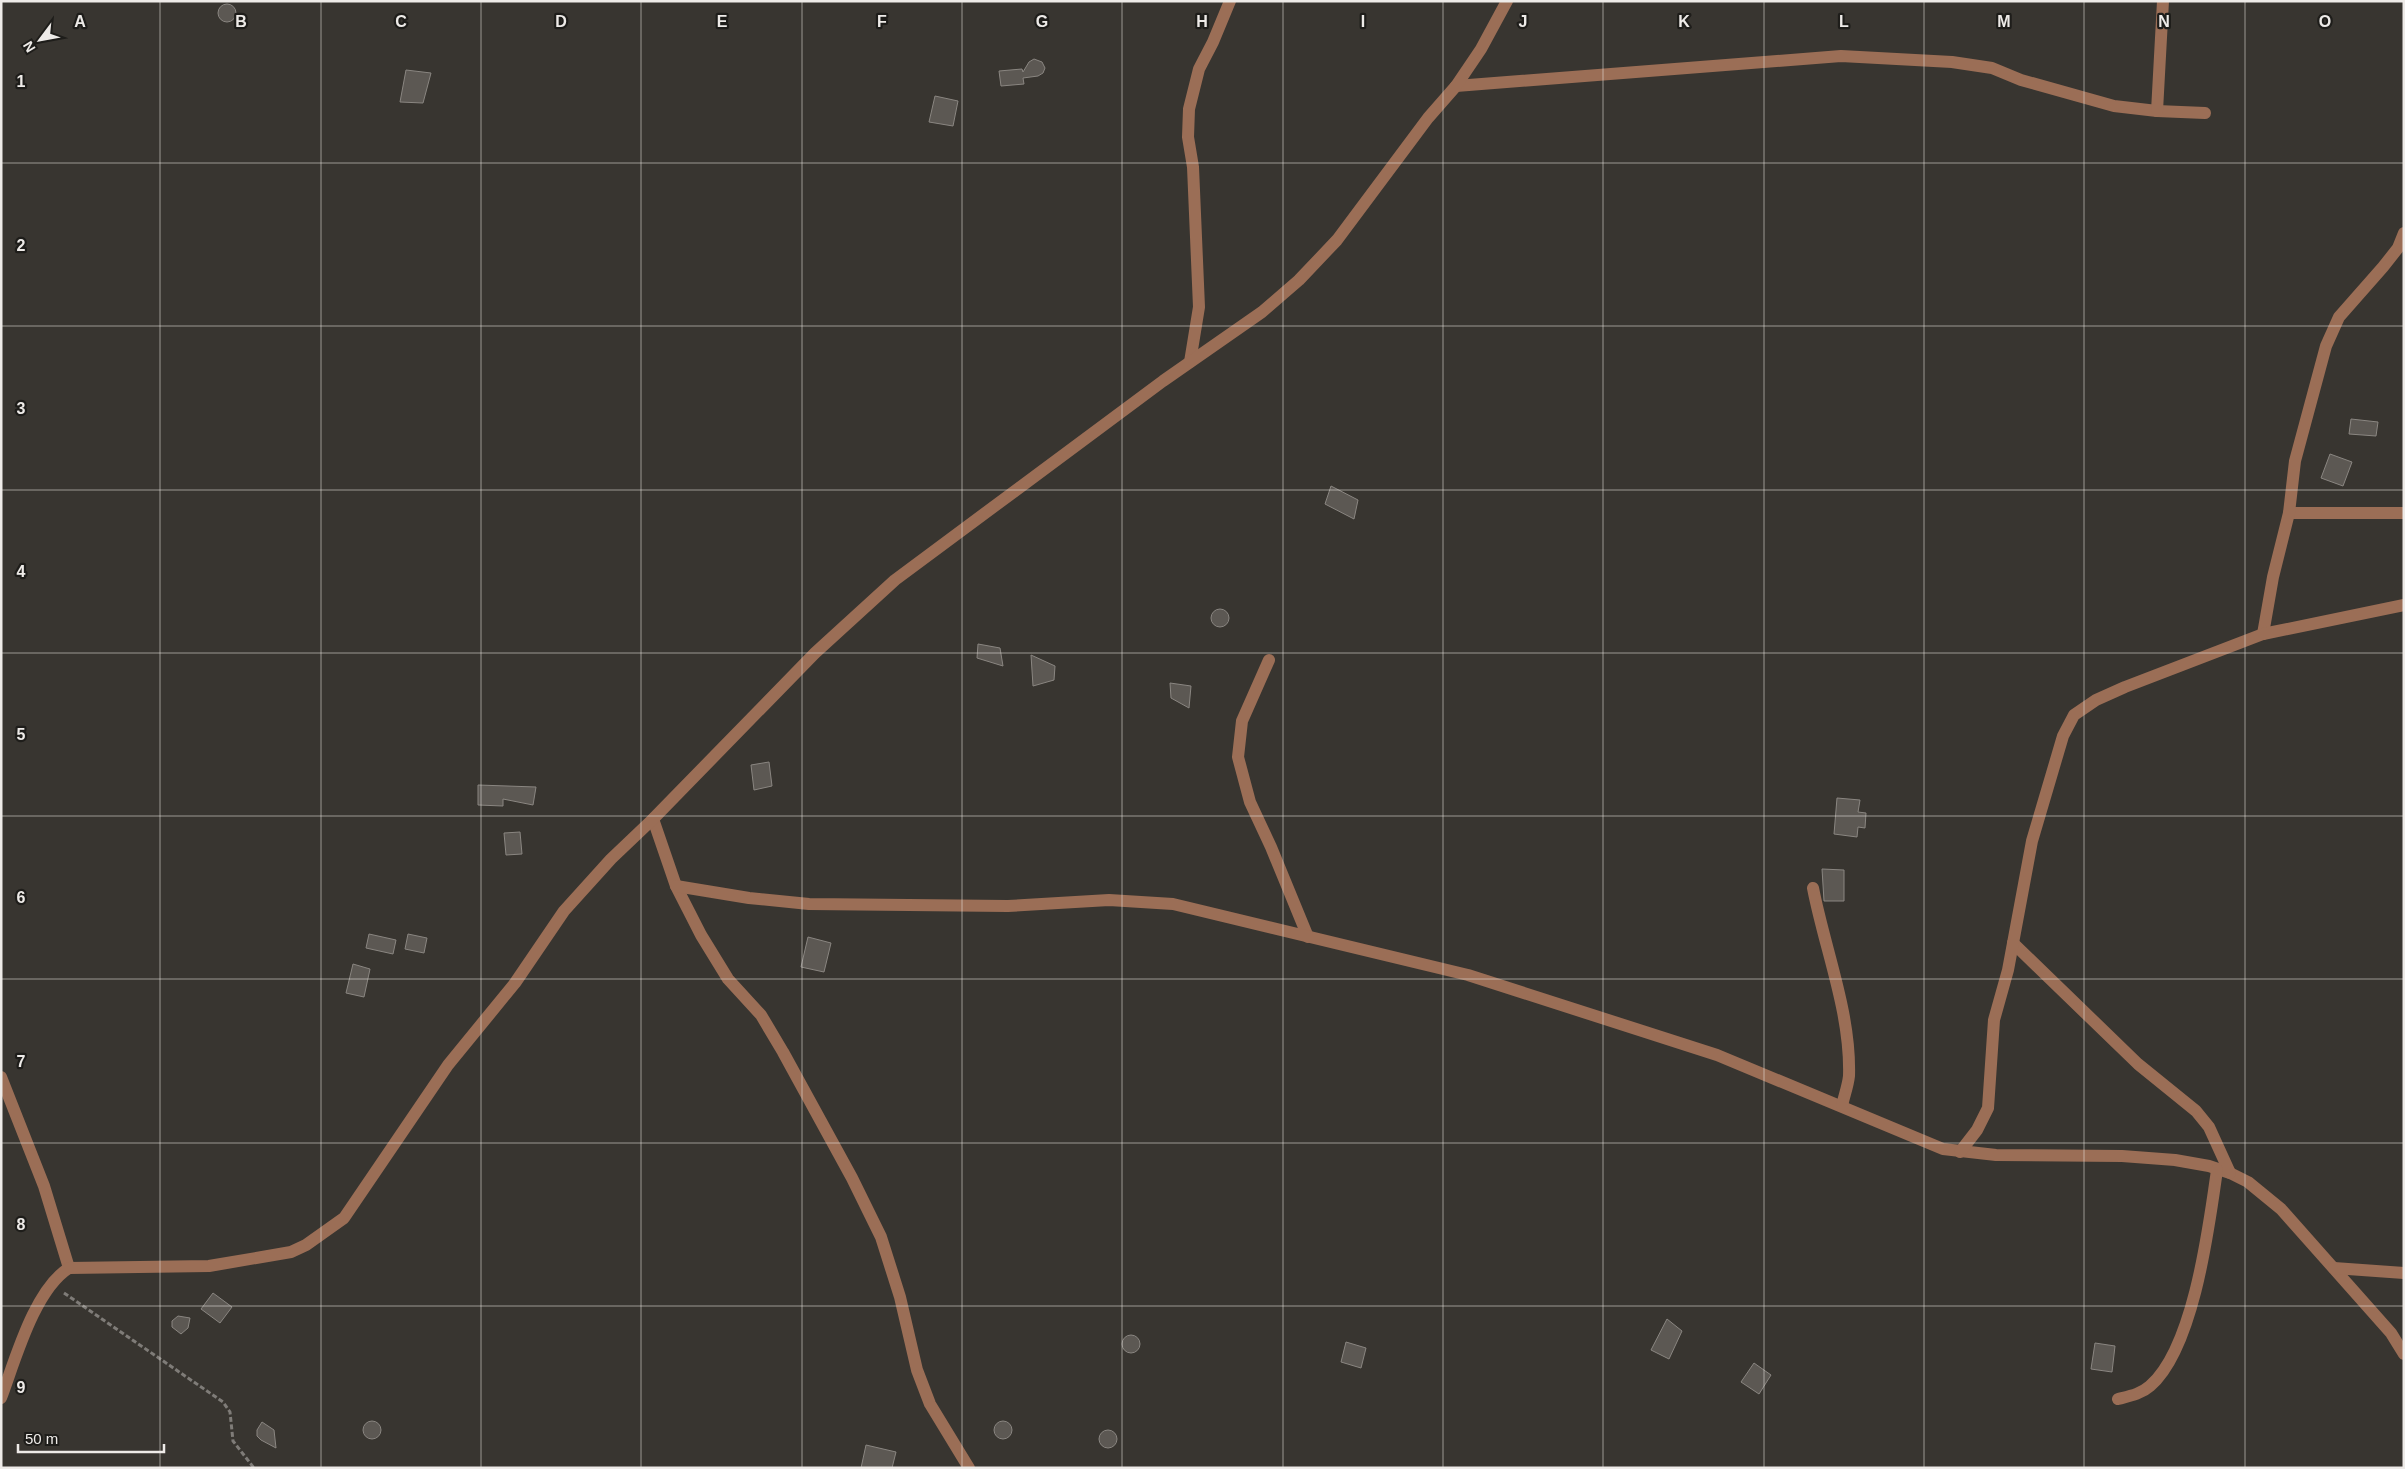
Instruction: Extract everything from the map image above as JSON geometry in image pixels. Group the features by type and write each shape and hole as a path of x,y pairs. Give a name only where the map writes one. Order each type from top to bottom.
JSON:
{"street":[{"path":"1190,362 1199,306 1193,168 1188,137 1189,110 1199,69 1214,42 1230,1"},
{"path":"1,1398 28,1325 52,1284 60,1274 69,1268 209,1266 291,1252 326,1232 344,1218 356,1203 397,1137 448,1065 515,982 564,911 611,859 653,819 815,652 895,580 1190,362 1262,312 1312,267 1358,214 1428,118 1456,86 1481,49 1507,1"},
{"path":"2157,112 2163,1"},
{"path":"1456,86 1841,56 1952,62 1992,68 2021,80 2114,106 2157,112 2205,113"},
{"path":"2263,634 2273,577 2290,512 2295,461 2326,346 2339,317 2398,248 2404,233"},
{"path":"2290,512 2404,512"},
{"path":"1960,1152 1977,1130 1988,1108 1994,1020 2013,943 2032,842 2063,736 2074,715 2096,700 2125,687 2263,634 2404,605"},
{"path":"1269,660 1242,721 1238,757 1250,802 1272,847 1308,937"},
{"path":"653,819 676,886 701,935 728,979 761,1015 784,1052 852,1178 881,1237 900,1297 917,1370 930,1404 969,1468"},
{"path":"676,886 749,898 809,904 1008,906 1140,900 1182,906 1468,975 1717,1054 1943,1149 1996,1155 2130,1156 2176,1160 2230,1173 2248,1182 2281,1209 2391,1333 2404,1354"},
{"path":"1813,888 1821,931 1840,998 1847,1039 1849,1078 1842,1106"},
{"path":"2013,943 2138,1064 2196,1111 2209,1127 2230,1173"},
{"path":"1,1077 44,1186 69,1268"},
{"path":"2118,1399 2136,1395 2150,1386 2163,1370 2178,1341 2191,1307 2208,1228 2217,1170"},
{"path":"2334,1268 2404,1273"}],"path":[{"path":"52,1284 223,1402 230,1412 233,1442 254,1468"}],"building":[{"path":"227,4 233,7 236,13 233,19 227,22 221,19 218,13 221,7"},
{"path":"1034,59 1042,62 1045,68 1043,73 1038,76 1023,78 1024,84 1001,86 999,71 1022,69 1023,72 1029,62"},
{"path":"406,70 431,73 423,103 400,102"},
{"path":"935,96 958,101 953,126 929,122"},
{"path":"2351,419 2378,422 2376,436 2349,434"},
{"path":"2330,454 2352,462 2343,486 2321,478"},
{"path":"1331,486 1358,500 1354,519 1325,504"},
{"path":"1220,609 1226,612 1229,618 1226,624 1220,627 1214,624 1211,618 1214,612"},
{"path":"978,644 1000,648 1003,666 977,658"},
{"path":"1031,655 1055,666 1054,680 1033,686"},
{"path":"1170,683 1191,686 1189,708 1171,698"},
{"path":"769,762 772,786 754,790 751,765"},
{"path":"478,785 536,787 533,805 503,799 503,806 478,805"},
{"path":"1837,798 1860,800 1858,812 1866,813 1865,828 1858,827 1857,837 1834,834"},
{"path":"520,832 522,854 506,855 504,833"},
{"path":"1822,869 1844,870 1844,901 1824,901"},
{"path":"369,934 396,940 393,954 366,948"},
{"path":"408,934 427,938 424,953 405,949"},
{"path":"808,937 831,943 824,972 801,967"},
{"path":"353,964 370,969 364,997 346,993"},
{"path":"213,1293 232,1307 220,1323 201,1309"},
{"path":"178,1316 190,1318 188,1328 181,1334 172,1327 172,1321"},
{"path":"1667,1319 1682,1331 1669,1359 1651,1350"},
{"path":"1131,1335 1137,1338 1140,1344 1137,1350 1131,1353 1125,1350 1122,1344 1125,1338"},
{"path":"1346,1342 1366,1348 1361,1368 1341,1362"},
{"path":"2095,1343 2115,1346 2112,1372 2091,1369"},
{"path":"1754,1363 1771,1375 1759,1394 1741,1382"},
{"path":"372,1421 378,1424 381,1430 378,1436 372,1439 366,1436 363,1430 366,1424"},
{"path":"1003,1421 1009,1424 1012,1430 1009,1436 1003,1439 997,1436 994,1430 997,1424"},
{"path":"262,1422 274,1430 276,1448 257,1436 257,1430"},
{"path":"1108,1430 1114,1433 1117,1439 1114,1445 1108,1448 1102,1445 1099,1439 1102,1433"},
{"path":"866,1445 896,1452 892,1468 861,1468"}]}
